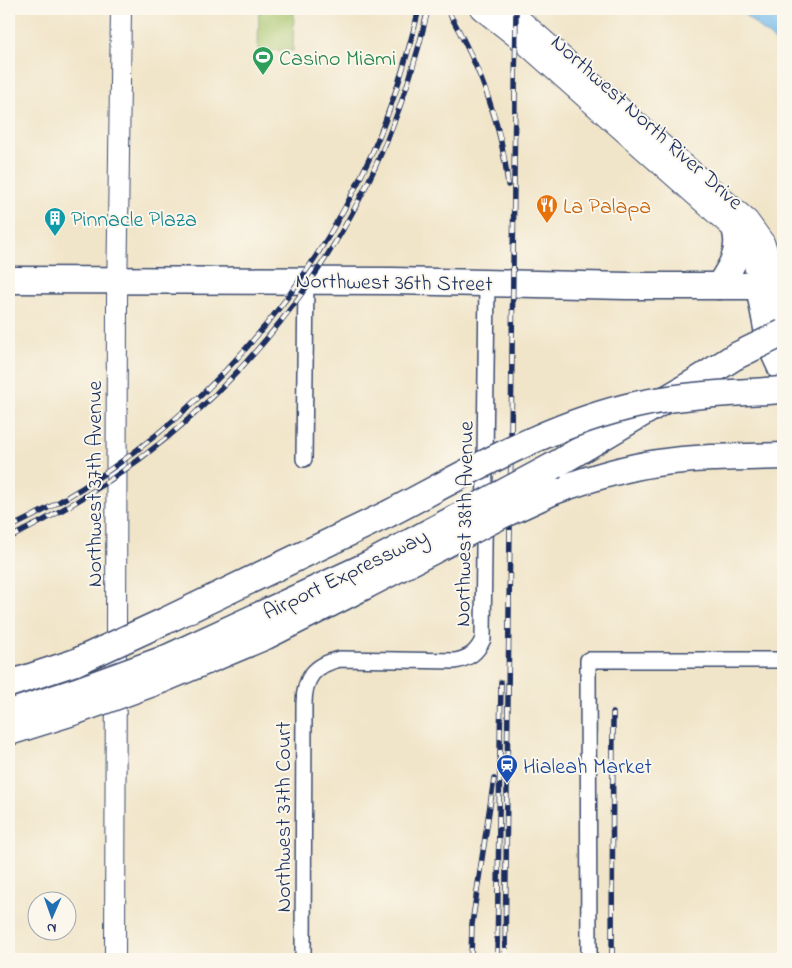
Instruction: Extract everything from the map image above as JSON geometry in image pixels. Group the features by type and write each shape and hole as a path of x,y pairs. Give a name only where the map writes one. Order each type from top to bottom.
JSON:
{"highway":[{"path":"719,286 737,252 738,240 746,230"},
{"name":"Northwest 36th Street","path":"9,280 306,280 627,286 719,286 768,280"},
{"path":"768,280 783,309"},
{"path":"768,280 770,344 783,372"},
{"name":"Airport Expressway","path":"9,713 76,701 163,669 365,576 695,382 737,362 783,333"},
{"path":"737,362 783,351"},
{"name":"Airport Expressway","path":"9,684 76,662 165,621 388,514 550,432 597,415 641,404 665,400 783,390"},
{"path":"365,576 554,491 603,475 657,463 731,457 783,456"},
{"path":"9,732 76,701"}],"street":[{"name":"Northwest 37th Avenue","path":"115,959 117,281 120,9"},
{"name":"Northwest North River Drive","path":"480,9 652,146"},
{"name":"Northwest North River Drive","path":"509,9 652,146 746,230 752,252 768,280"},
{"path":"746,230 783,248"},
{"path":"304,460 306,280"},
{"name":"Northwest 38th Avenue","path":"311,676 322,665 340,660 455,662 475,653 480,646 483,639 487,282"},
{"path":"589,959 588,660 783,660"},
{"name":"Northwest 37th Court","path":"303,959 304,704 305,688 311,676"}],"green space":[{"path":"259,9 294,9 293,51 258,50"}],"water":[{"path":"738,9 783,9 783,104 780,102 776,42"}],"railway":[{"path":"9,528 68,497 124,460 176,418 224,372 268,322 308,269 342,212 372,153 387,118 399,82 419,9"},
{"path":"9,538 87,495 158,444 223,387 280,322 330,252 371,176 404,95 428,9"},
{"path":"447,9 469,50 487,94 500,139 508,185"},
{"path":"505,959 516,9"},
{"path":"497,959 501,682"},
{"path":"612,959 613,713"},
{"path":"471,959 472,924 494,779"}],"place":[{"name":"Casino Miami","path":"263,76"},
{"name":"La Palapa","path":"547,224"},
{"name":"Pinnacle Plaza","path":"55,237"},
{"name":"Hialeah Market","path":"507,784"}]}
